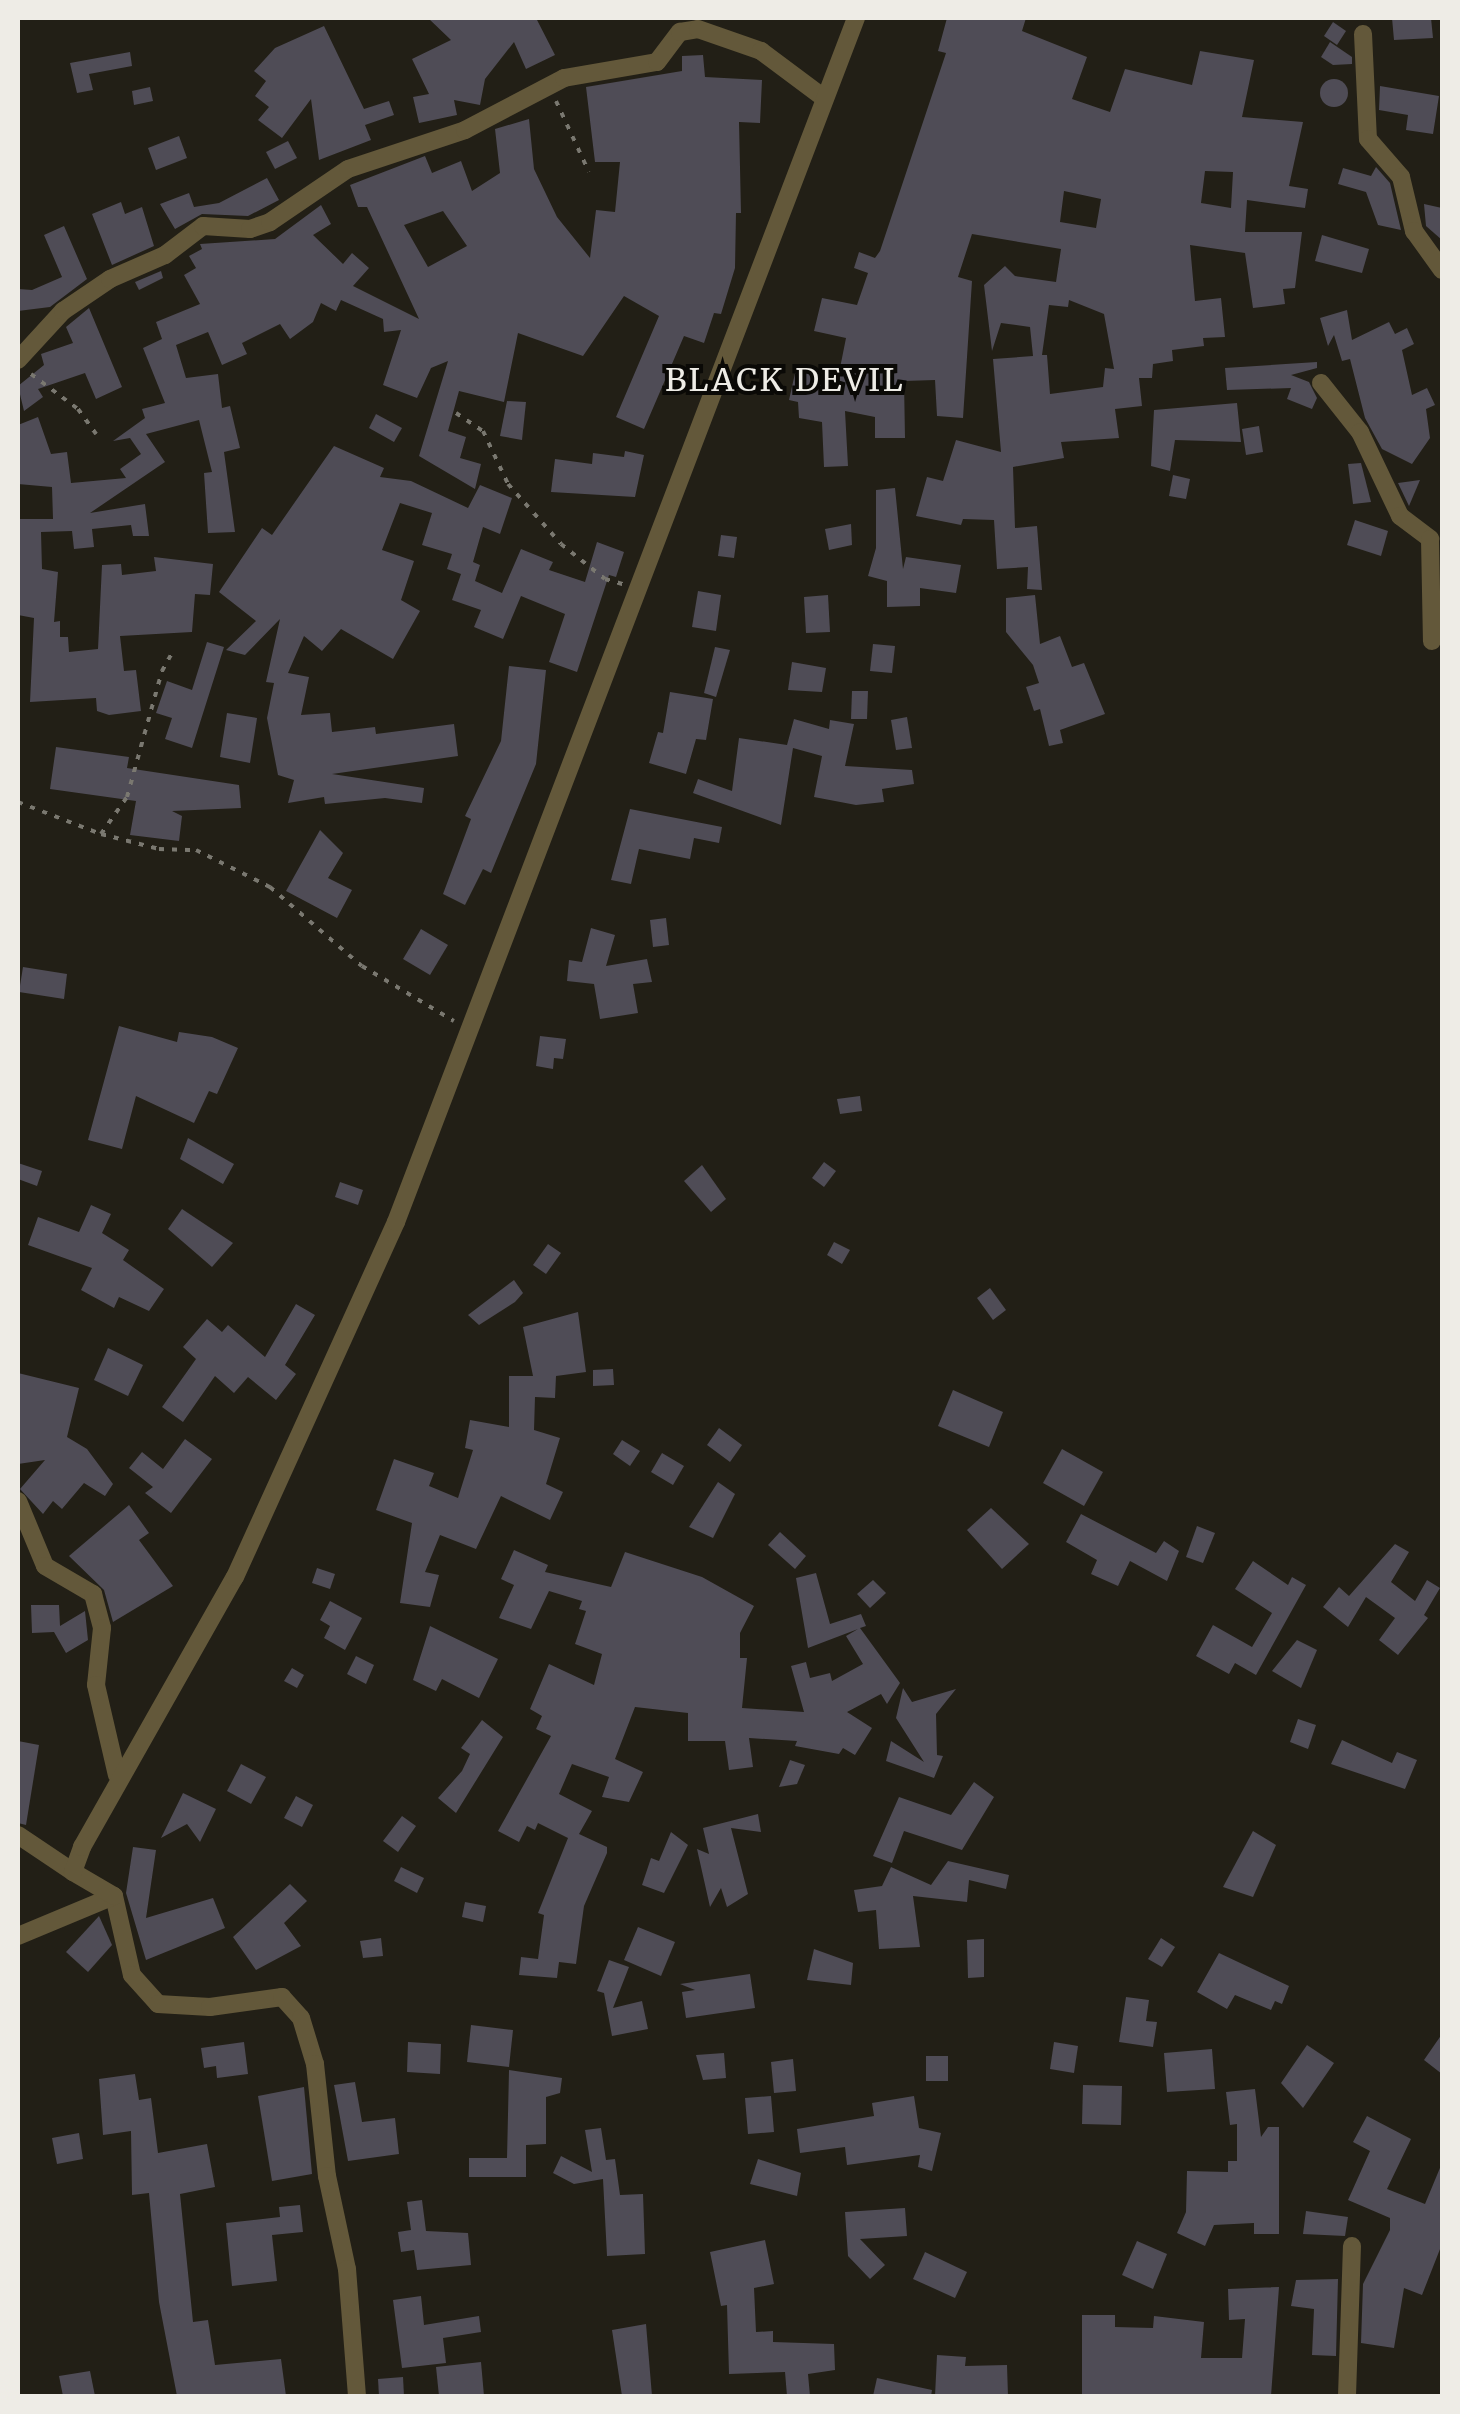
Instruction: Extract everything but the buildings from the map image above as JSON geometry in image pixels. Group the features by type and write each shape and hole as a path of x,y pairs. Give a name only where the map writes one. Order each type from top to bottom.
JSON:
{"street":[{"path":"73,1872 117,1775 194,1656 276,1494 396,1222 856,18"},
{"path":"18,360 63,311 110,279 165,256 203,226 250,229 270,222 348,169 464,130 584,71 657,62 680,32 698,29 761,50 824,98"},
{"path":"1363,34 1368,139 1400,177 1414,231 1442,270"},
{"path":"1322,384 1360,432 1400,516 1430,539 1436,585 1432,641"},
{"path":"18,1501 44,1566 93,1594 102,1628 96,1685 117,1775"},
{"path":"18,1835 114,1896 132,1975 158,2004 210,2007 282,1997 302,2018 316,2064 327,2176 346,2268 357,2396"},
{"path":"18,1936 114,1896"},
{"path":"1347,2396 1352,2246"}],"path":[{"path":"550,88 589,172"},
{"path":"18,360 78,410 96,434"},
{"path":"456,413 483,431 508,484 561,544 605,579 637,588"},
{"path":"102,834 127,797 162,671 173,652"},
{"path":"18,802 102,834 159,850 196,850 270,887 362,966 471,1030"}],"district":[{"name":"BLACK DEVIL","path":"785,380"}]}
